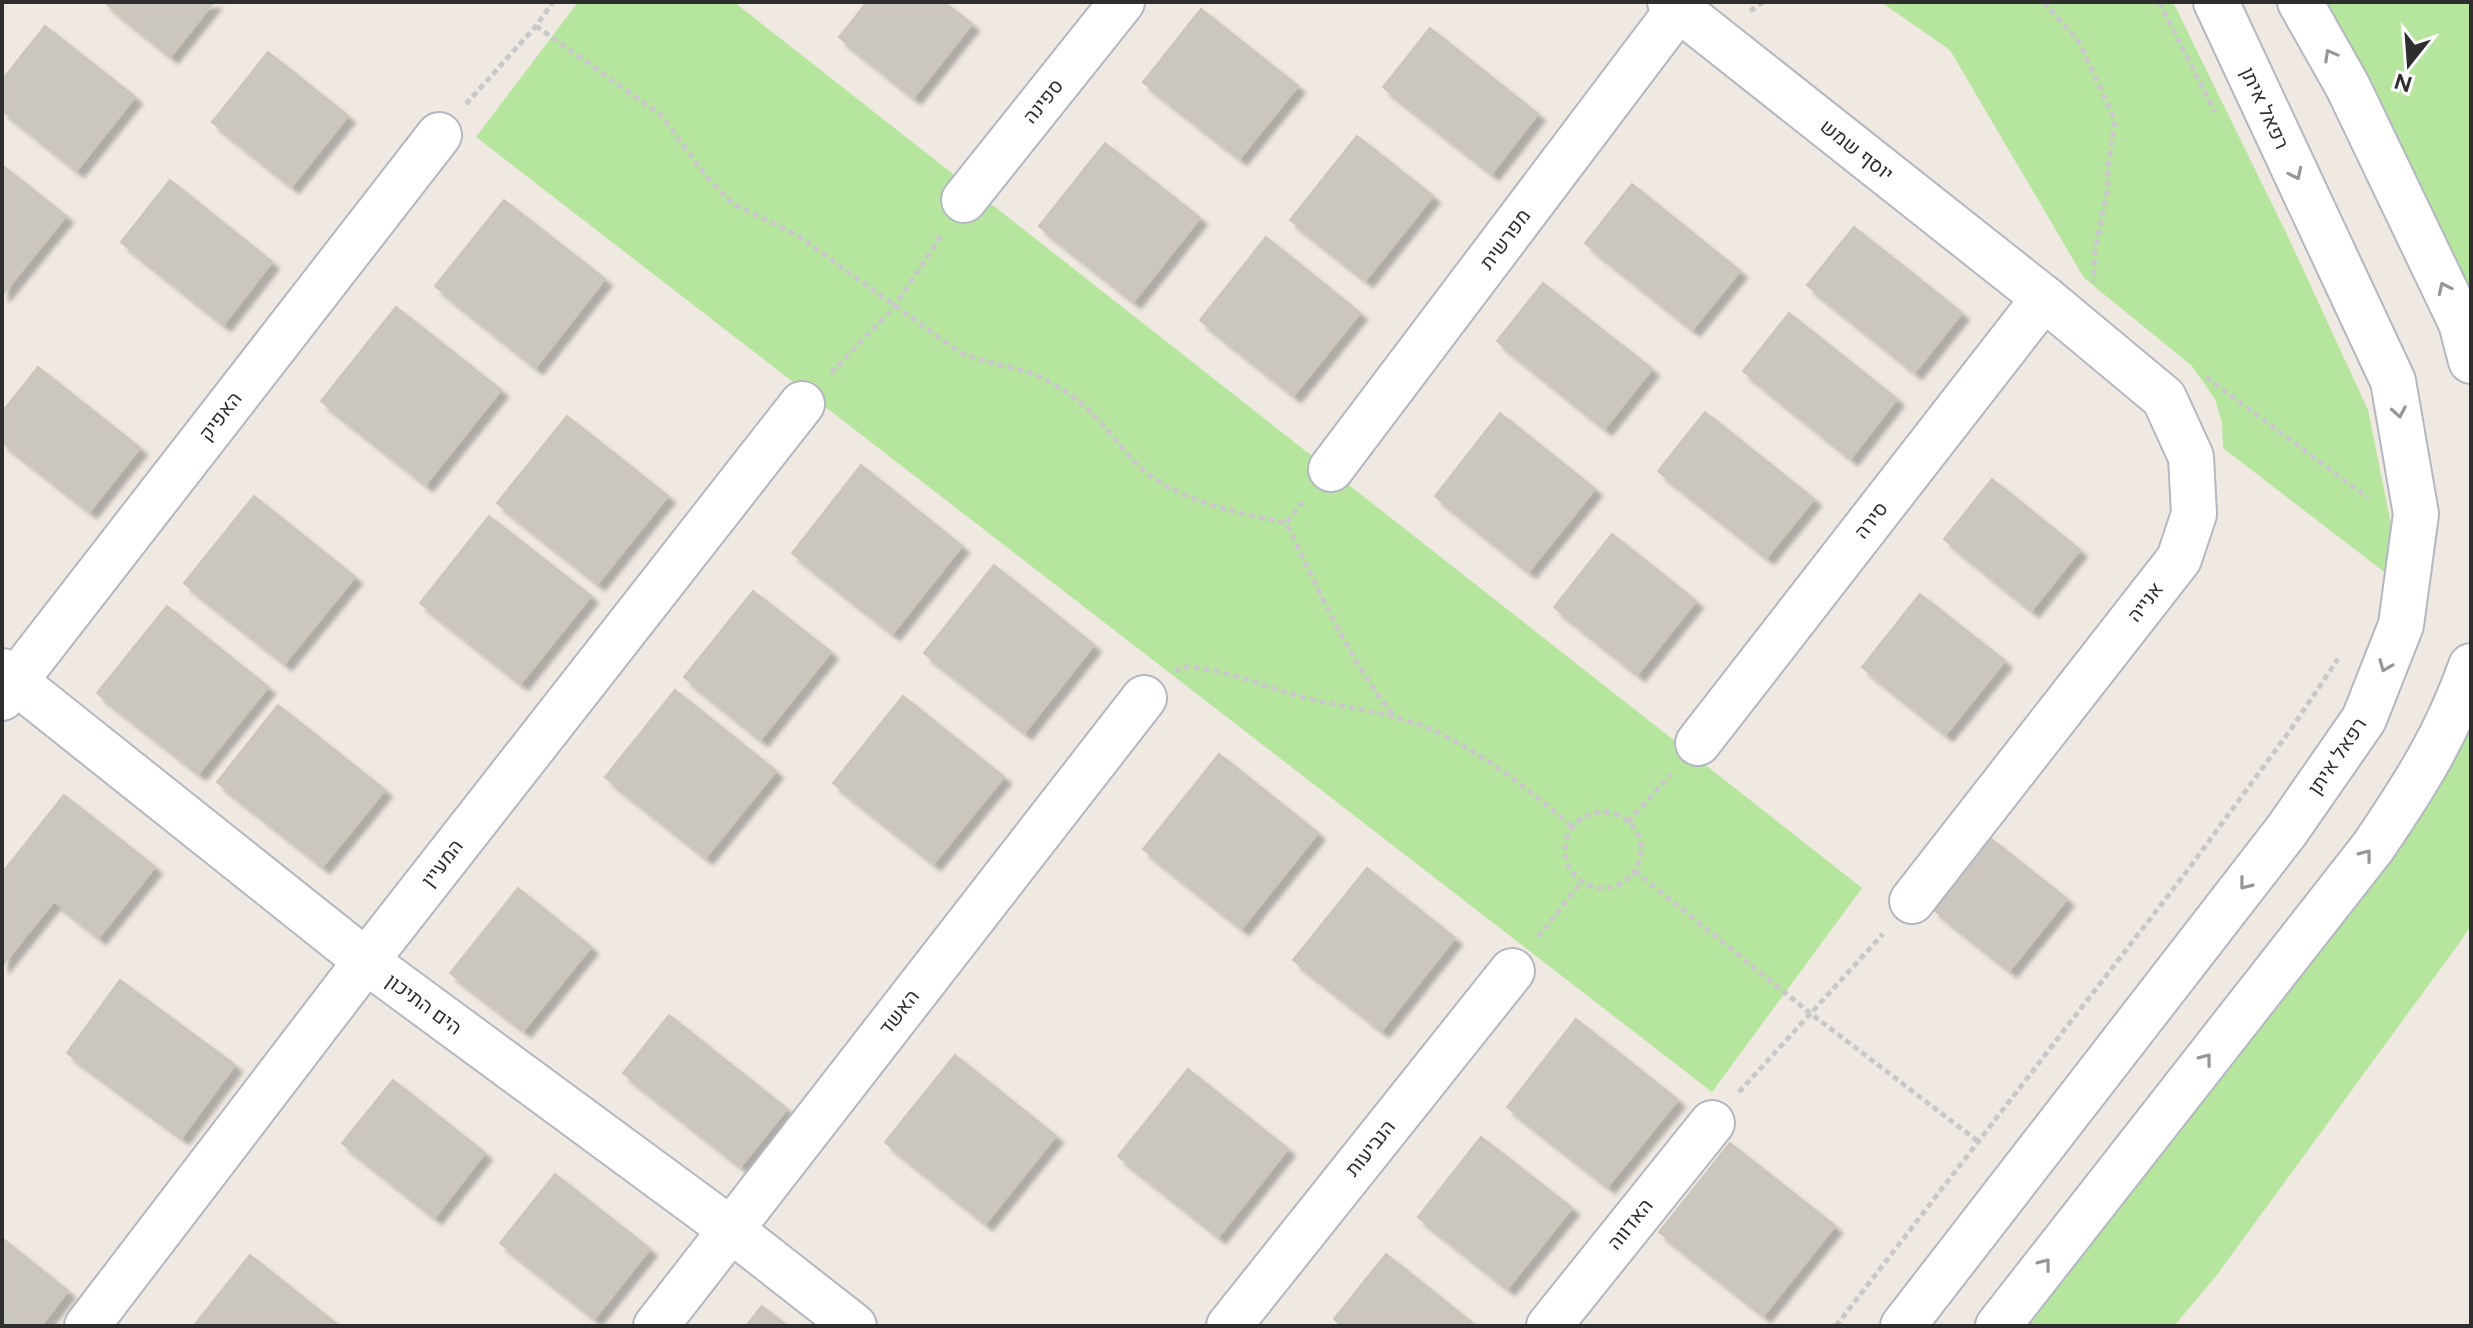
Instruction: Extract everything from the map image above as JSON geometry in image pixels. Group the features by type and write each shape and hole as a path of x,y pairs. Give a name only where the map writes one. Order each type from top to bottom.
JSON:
{"street":[{"name":"ספינה","path":"964,200 1122,2"},
{"name":"רפאל איתן","path":"1903,1326 2287,830 2364,719 2401,625 2416,514 2393,381 2216,2"},
{"path":"2300,2 2348,87 2455,311 2471,361"},
{"name":"יוסף שמש","path":"1674,5 2044,298"},
{"name":"מפרשית","path":"1331,469 1674,5"},
{"name":"האפיק","path":"6,683 439,135"},
{"name":"סירה","path":"1698,743 2044,298"},
{"name":"אנייה","path":"1912,901 2179,559 2194,514 2191,457 2164,398 2044,298"},
{"name":"המעיין","path":"87,1326 366,961 802,404"},
{"path":"1998,1326 2373,847 2424,772 2455,711 2471,666"},
{"name":"הים התיכון","path":"6,683 366,961 730,1229 854,1326"},
{"name":"האשד","path":"656,1326 1144,698"},
{"name":"הנביעות","path":"1229,1326 1512,971"},
{"name":"האדווה","path":"1549,1326 1712,1123"}],"path":[{"path":"439,135 536,26 553,2"},
{"path":"2044,2 2079,42 2115,120 2108,188 2095,250 2093,287"},
{"path":"2159,2 2219,120"},
{"path":"536,26 661,115 707,177 733,204 797,235 958,351 979,361 1037,375 1069,394 1093,413 1140,467 1164,484 1237,512 1286,523"},
{"path":"802,404 894,307 964,200"},
{"path":"2197,371 2374,502 2376,490"},
{"path":"1286,523 1331,469"},
{"path":"1286,523 1357,664 1373,690 1396,717"},
{"path":"1836,1326 2261,770 2345,648"},
{"path":"1144,698 1158,681 1183,667 1207,670 1302,697 1396,717 1441,734 1475,752 1573,828"},
{"path":"1628,822 1698,743"},
{"path":"1601,812 1614,814 1628,822 1640,841 1641,853 1635,871 1622,884 1610,888 1598,888 1582,881 1570,868 1566,857 1566,845 1573,828 1587,816 1601,812"},
{"path":"1635,871 1810,1013 1979,1142"},
{"path":"1512,971 1582,881"},
{"path":"1712,1123 1912,901"}],"green space":[{"path":"578,2 734,2 1862,888 1712,1092 476,137"},
{"path":"1881,2 2173,2 2291,243 2368,410 2392,529 2392,578 2223,448 2222,423 2215,399 2192,366 2084,278 1950,50"},
{"path":"2314,2 2471,2 2471,329"},
{"path":"2471,704 2471,925 2460,942 2216,1276 2174,1326 2017,1326"}],"building":[{"path":"104,2 214,2 171,56"},
{"path":"867,2 944,2 972,24 914,97 839,37"},
{"path":"1201,9 1298,86 1240,158 1143,82"},
{"path":"45,26 135,97 77,170 2,110 2,80"},
{"path":"1430,28 1538,114 1492,173 1383,87"},
{"path":"268,52 348,116 292,186 212,122"},
{"path":"1357,136 1433,196 1366,280 1290,220"},
{"path":"1105,143 1200,218 1134,301 1039,226"},
{"path":"2,165 66,216 3,294 2,294"},
{"path":"170,180 272,262 224,324 121,242"},
{"path":"1632,184 1740,271 1693,329 1585,243"},
{"path":"504,200 605,279 536,367 435,286"},
{"path":"1854,227 1962,313 1915,372 1807,285"},
{"path":"1266,237 1360,313 1294,395 1200,320"},
{"path":"1543,283 1652,369 1605,428 1497,341"},
{"path":"396,307 501,390 426,484 321,401"},
{"path":"1789,313 1897,399 1851,458 1743,371"},
{"path":"38,367 140,448 90,511 2,442 2,412"},
{"path":"1705,412 1814,499 1767,557 1658,471"},
{"path":"1500,413 1595,489 1529,571 1435,496"},
{"path":"567,416 668,496 598,583 497,503"},
{"path":"861,465 962,546 893,633 792,553"},
{"path":"1992,479 2080,550 2032,610 1944,539"},
{"path":"254,496 355,577 285,663 184,583"},
{"path":"489,516 591,596 521,683 420,603"},
{"path":"1612,534 1696,601 1638,674 1554,607"},
{"path":"994,565 1094,645 1025,732 924,653"},
{"path":"753,591 831,652 761,739 684,677"},
{"path":"1920,594 2005,661 1946,734 1862,667"},
{"path":"167,606 268,687 199,773 97,693"},
{"path":"675,690 776,771 706,857 605,777"},
{"path":"903,696 1004,777 934,863 833,783"},
{"path":"278,705 385,790 323,866 217,782"},
{"path":"1219,754 1318,833 1242,928 1143,849"},
{"path":"64,795 155,867 99,937 54,901 2,966 2,873"},
{"path":"1990,838 2067,899 2010,970 1933,909"},
{"path":"1367,868 1455,938 1382,1030 1293,960"},
{"path":"518,888 591,947 524,1030 450,973"},
{"path":"120,980 235,1065 182,1137 67,1053"},
{"path":"669,1015 787,1109 741,1166 623,1073"},
{"path":"1576,1019 1678,1100 1608,1186 1507,1107"},
{"path":"955,1055 1056,1136 986,1223 885,1142"},
{"path":"1188,1069 1288,1149 1219,1236 1118,1156"},
{"path":"393,1080 485,1153 435,1217 342,1143"},
{"path":"1481,1137 1572,1208 1508,1288 1418,1217"},
{"path":"1730,1143 1835,1226 1764,1315 1659,1232"},
{"path":"555,1174 650,1249 595,1318 500,1243"},
{"path":"2,1238 68,1291 41,1326 2,1326"},
{"path":"1386,1254 1476,1326 1342,1326 1334,1319"},
{"path":"250,1255 339,1326 195,1324"},
{"path":"762,1306 787,1326 746,1326"}]}
